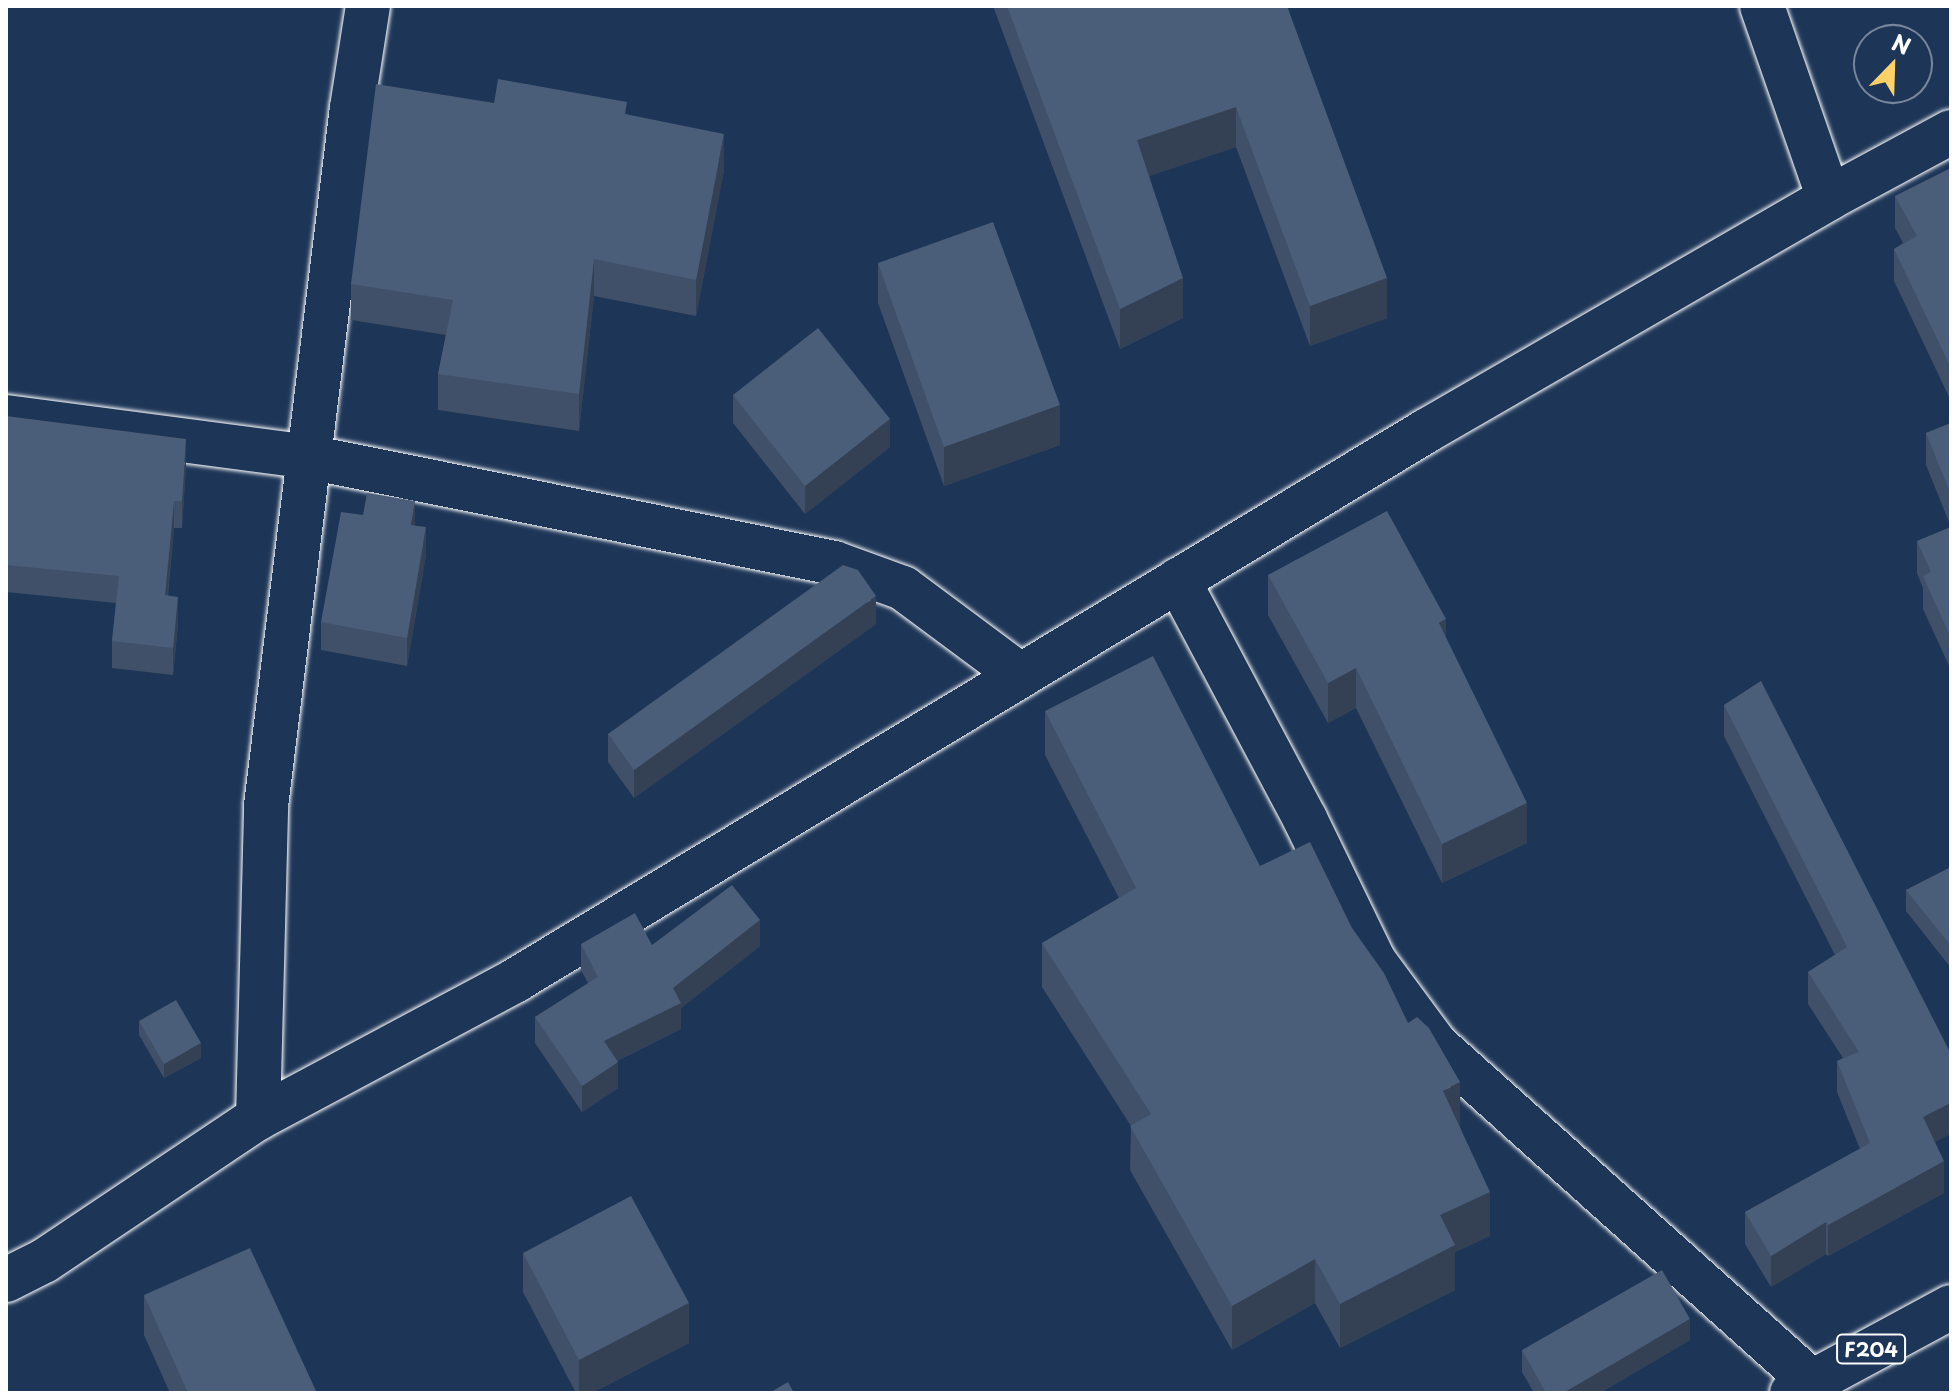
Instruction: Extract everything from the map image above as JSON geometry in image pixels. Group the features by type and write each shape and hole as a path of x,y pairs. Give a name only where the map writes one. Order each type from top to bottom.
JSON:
{"street":[{"path":"258,1118 266,806 368,6"},
{"path":"1762,6 1829,198"},
{"path":"6,1280 44,1261 258,1118 516,980 1426,431 1829,198 1951,132"},
{"path":"6,417 309,457 834,563 903,588 1020,675"},
{"path":"1178,580 1305,819 1374,961 1436,1045 1802,1387"},
{"name":"F204","path":"1802,1387 1951,1307"}],"building":[{"path":"1007,6 1287,6 1387,278 1310,306 1236,107 1137,140 1183,278 1120,309"},
{"path":"498,79 627,102 625,114 724,134 696,280 594,259 579,394 438,374 453,300 351,284 376,84 494,103"},
{"path":"1951,168 1951,368 1894,249 1917,236 1895,196"},
{"path":"993,222 1060,405 944,447 878,263"},
{"path":"818,328 890,419 805,486 733,395"},
{"path":"6,416 186,439 182,501 174,501 165,595 178,597 173,648 112,641 119,576 6,565"},
{"path":"1951,423 1951,495 1926,433"},
{"path":"367,493 415,501 411,525 426,527 407,638 321,622 341,512 363,515"},
{"path":"1387,511 1446,619 1439,623 1527,803 1442,844 1356,668 1328,683 1268,575"},
{"path":"1951,527 1951,638 1923,576 1931,572 1917,541"},
{"path":"843,565 858,570 876,596 634,770 608,734"},
{"path":"1153,656 1260,866 1310,842 1352,928 1384,973 1408,1023 1417,1017 1429,1028 1460,1082 1443,1091 1490,1192 1440,1215 1455,1245 1340,1304 1315,1259 1232,1306 1130,1126 1151,1114 1042,943 1136,888 1045,711"},
{"path":"1761,681 1951,1054 1951,1103 1923,1117 1944,1161 1828,1225 1826,1222 1771,1256 1745,1212 1870,1143 1837,1061 1859,1052 1808,972 1847,947 1724,705"},
{"path":"1951,867 1951,946 1906,890"},
{"path":"732,885 760,920 673,988 681,1003 604,1041 618,1062 582,1086 535,1017 598,977 581,944 635,913 652,945"},
{"path":"176,1000 201,1043 164,1064 139,1021"},
{"path":"631,1196 689,1303 579,1360 523,1253"},
{"path":"250,1248 317,1393 188,1393 144,1295"},
{"path":"1662,1270 1690,1319 1563,1393 1546,1393 1522,1350"},
{"path":"788,1382 794,1393 769,1393"}]}
